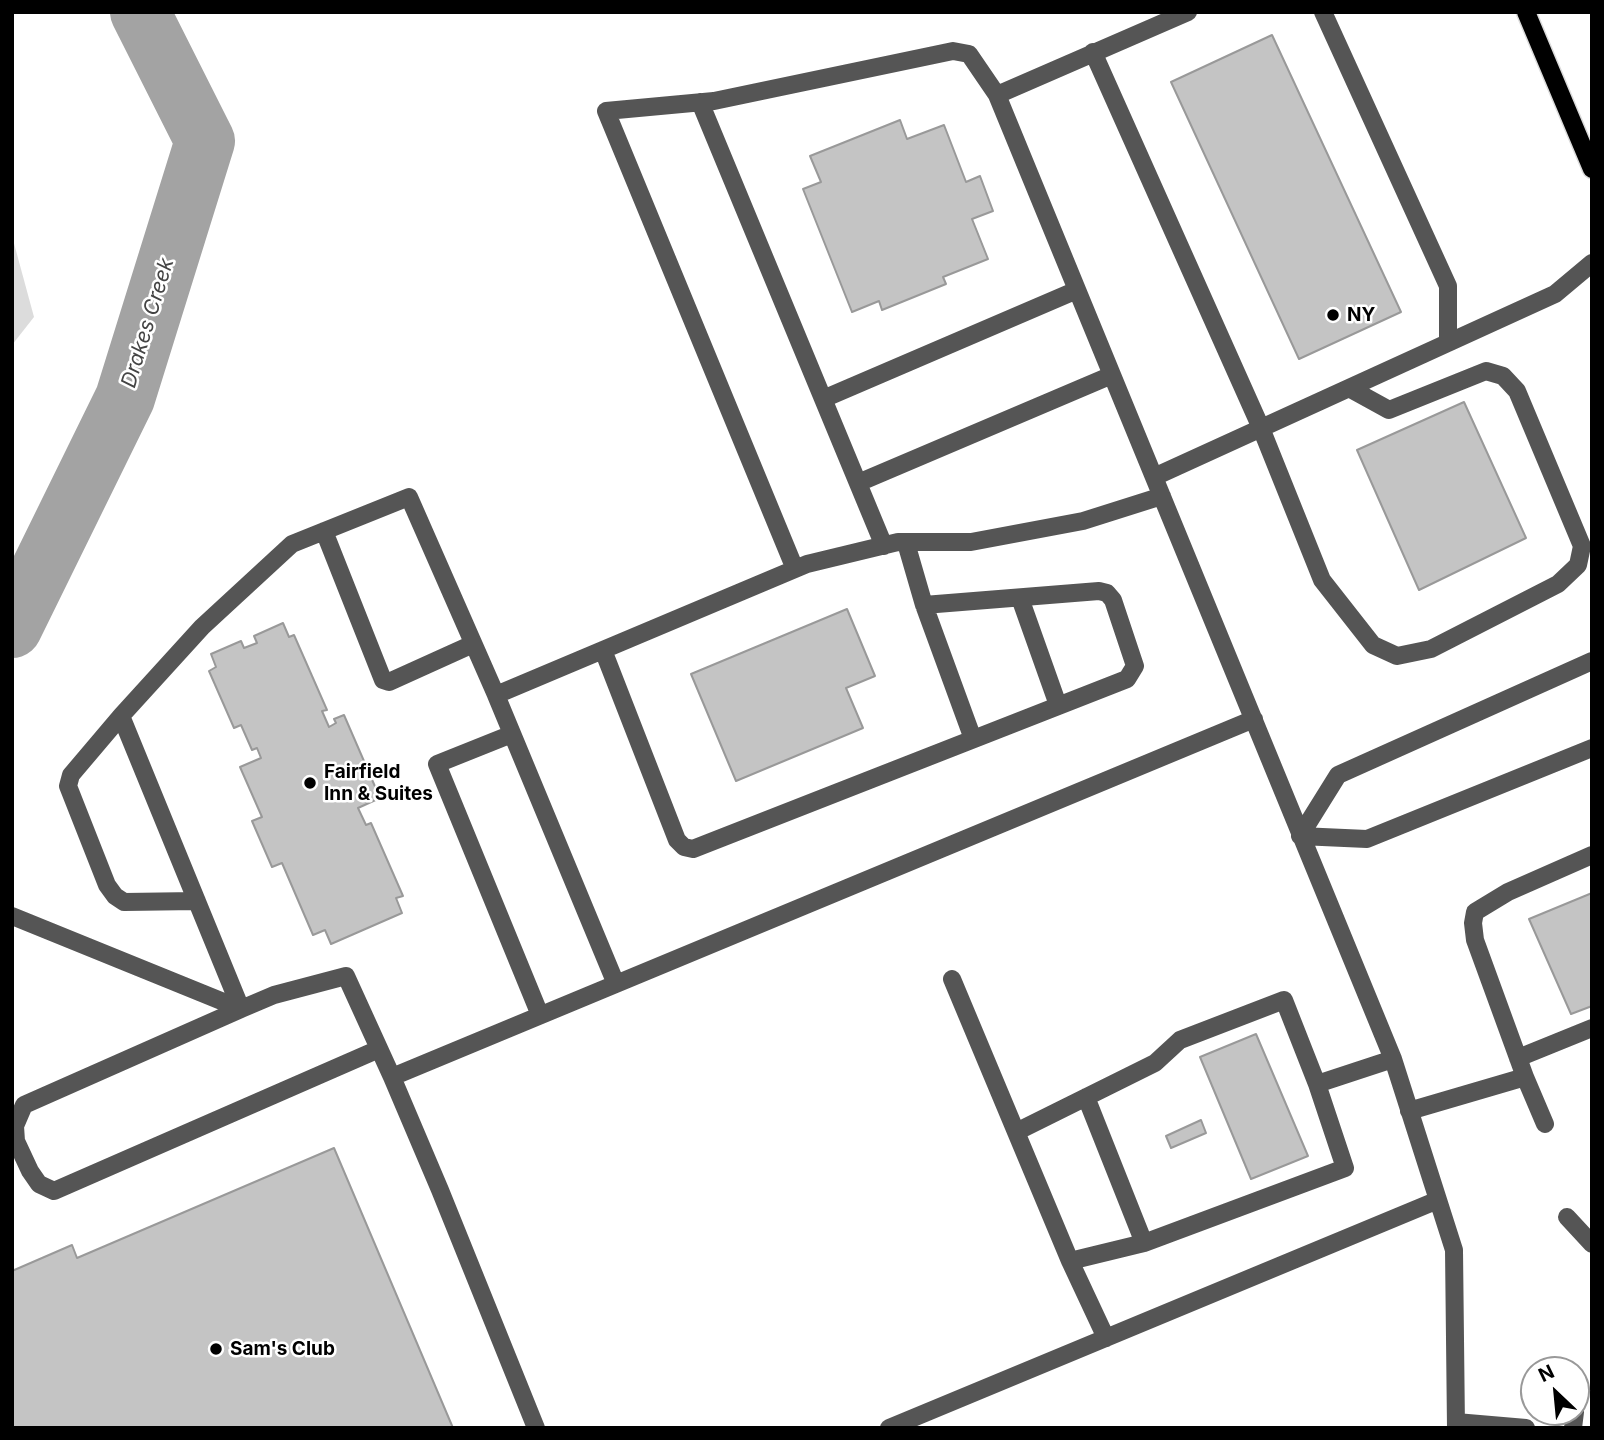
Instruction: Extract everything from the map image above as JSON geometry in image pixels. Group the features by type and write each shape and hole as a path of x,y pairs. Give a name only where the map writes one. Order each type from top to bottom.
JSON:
{"main road":[{"path":"1526,12 1592,169"}],"street":[{"path":"997,95 1188,12"},
{"path":"1323,12 1448,286 1448,343"},
{"path":"795,569 606,111 701,102 953,51 969,54 997,95 1393,1059 1454,1251 1456,1425 1526,1428"},
{"path":"1093,52 1261,428 1322,580 1373,645 1397,656 1431,649 1558,584 1578,565 1582,546 1517,391 1503,376 1486,371 1389,410 1349,388"},
{"path":"701,102 884,546"},
{"path":"1154,477 1555,294 1592,263"},
{"path":"823,400 1077,290"},
{"path":"858,483 1112,375"},
{"path":"496,695 807,564 906,542 971,542 1083,521 1162,496"},
{"path":"197,901 124,902 115,896 107,885 68,786 71,775 201,627 292,544 409,497 496,695 616,984"},
{"path":"324,531 383,680 389,682 473,644"},
{"path":"906,542 924,605 972,739"},
{"path":"603,650 677,840 684,847 693,849 1127,678 1135,666 1113,600 1107,593 1099,591 924,605"},
{"path":"1020,598 1058,705"},
{"path":"1300,836 1338,775 1592,661"},
{"path":"121,716 242,1009"},
{"path":"392,1077 1254,719"},
{"path":"512,734 437,764 540,1015"},
{"path":"1300,836 1367,839 1592,748"},
{"path":"1545,1124 1475,940 1473,923 1475,912 1508,892 1592,855"},
{"path":"12,916 242,1009"},
{"path":"379,1049 54,1191 39,1184 16,1141 15,1126 24,1105 274,995 346,976 392,1077 440,1190 536,1428"},
{"path":"953,979 1070,1261 1106,1338"},
{"path":"1018,1131 1155,1063 1180,1040 1284,1000 1317,1084 1345,1168 1144,1243 1070,1261"},
{"path":"1518,1058 1592,1028"},
{"path":"1317,1084 1393,1059"},
{"path":"1409,1111 1525,1077"},
{"path":"1086,1097 1144,1243"},
{"path":"889,1428 1438,1200"},
{"path":"1567,1217 1592,1244"}],"shaded area":[{"path":"12,236 34,317 12,345"}],"building":[{"path":"1272,35 1401,312 1299,359 1171,82"},
{"path":"900,120 907,139 944,125 966,182 980,176 993,211 972,219 988,259 943,277 946,284 882,310 879,301 852,312 803,189 821,182 810,156"},
{"path":"1464,402 1526,538 1419,590 1357,450"},
{"path":"847,609 875,676 846,688 863,728 736,781 691,674"},
{"name":"Fairfield Inn & Suites","path":"283,623 289,637 294,635 327,710 322,711 329,727 336,723 334,719 344,715 380,798 358,808 366,825 371,823 403,896 396,898 402,913 331,944 325,930 313,935 282,863 272,867 252,821 262,817 240,767 261,758 257,748 252,750 241,725 234,728 209,671 216,667 211,654 241,641 244,648 257,643 254,636"},
{"path":"1592,893 1592,1006 1571,1014 1529,919"},
{"path":"1256,1034 1308,1156 1251,1179 1200,1057"},
{"path":"1201,1120 1206,1133 1171,1148 1166,1136"},
{"name":"Sam's Club","path":"334,1148 453,1428 12,1428 12,1271 72,1245 77,1258"}],"waterway":[{"name":"Drakes Creek","path":"12,628 125,398 205,141 140,12"}],"place":[{"name":"NY","path":"1333,315"},
{"name":"Fairfield Inn & Suites","path":"310,783"},
{"name":"Sam's Club","path":"216,1349"}]}
